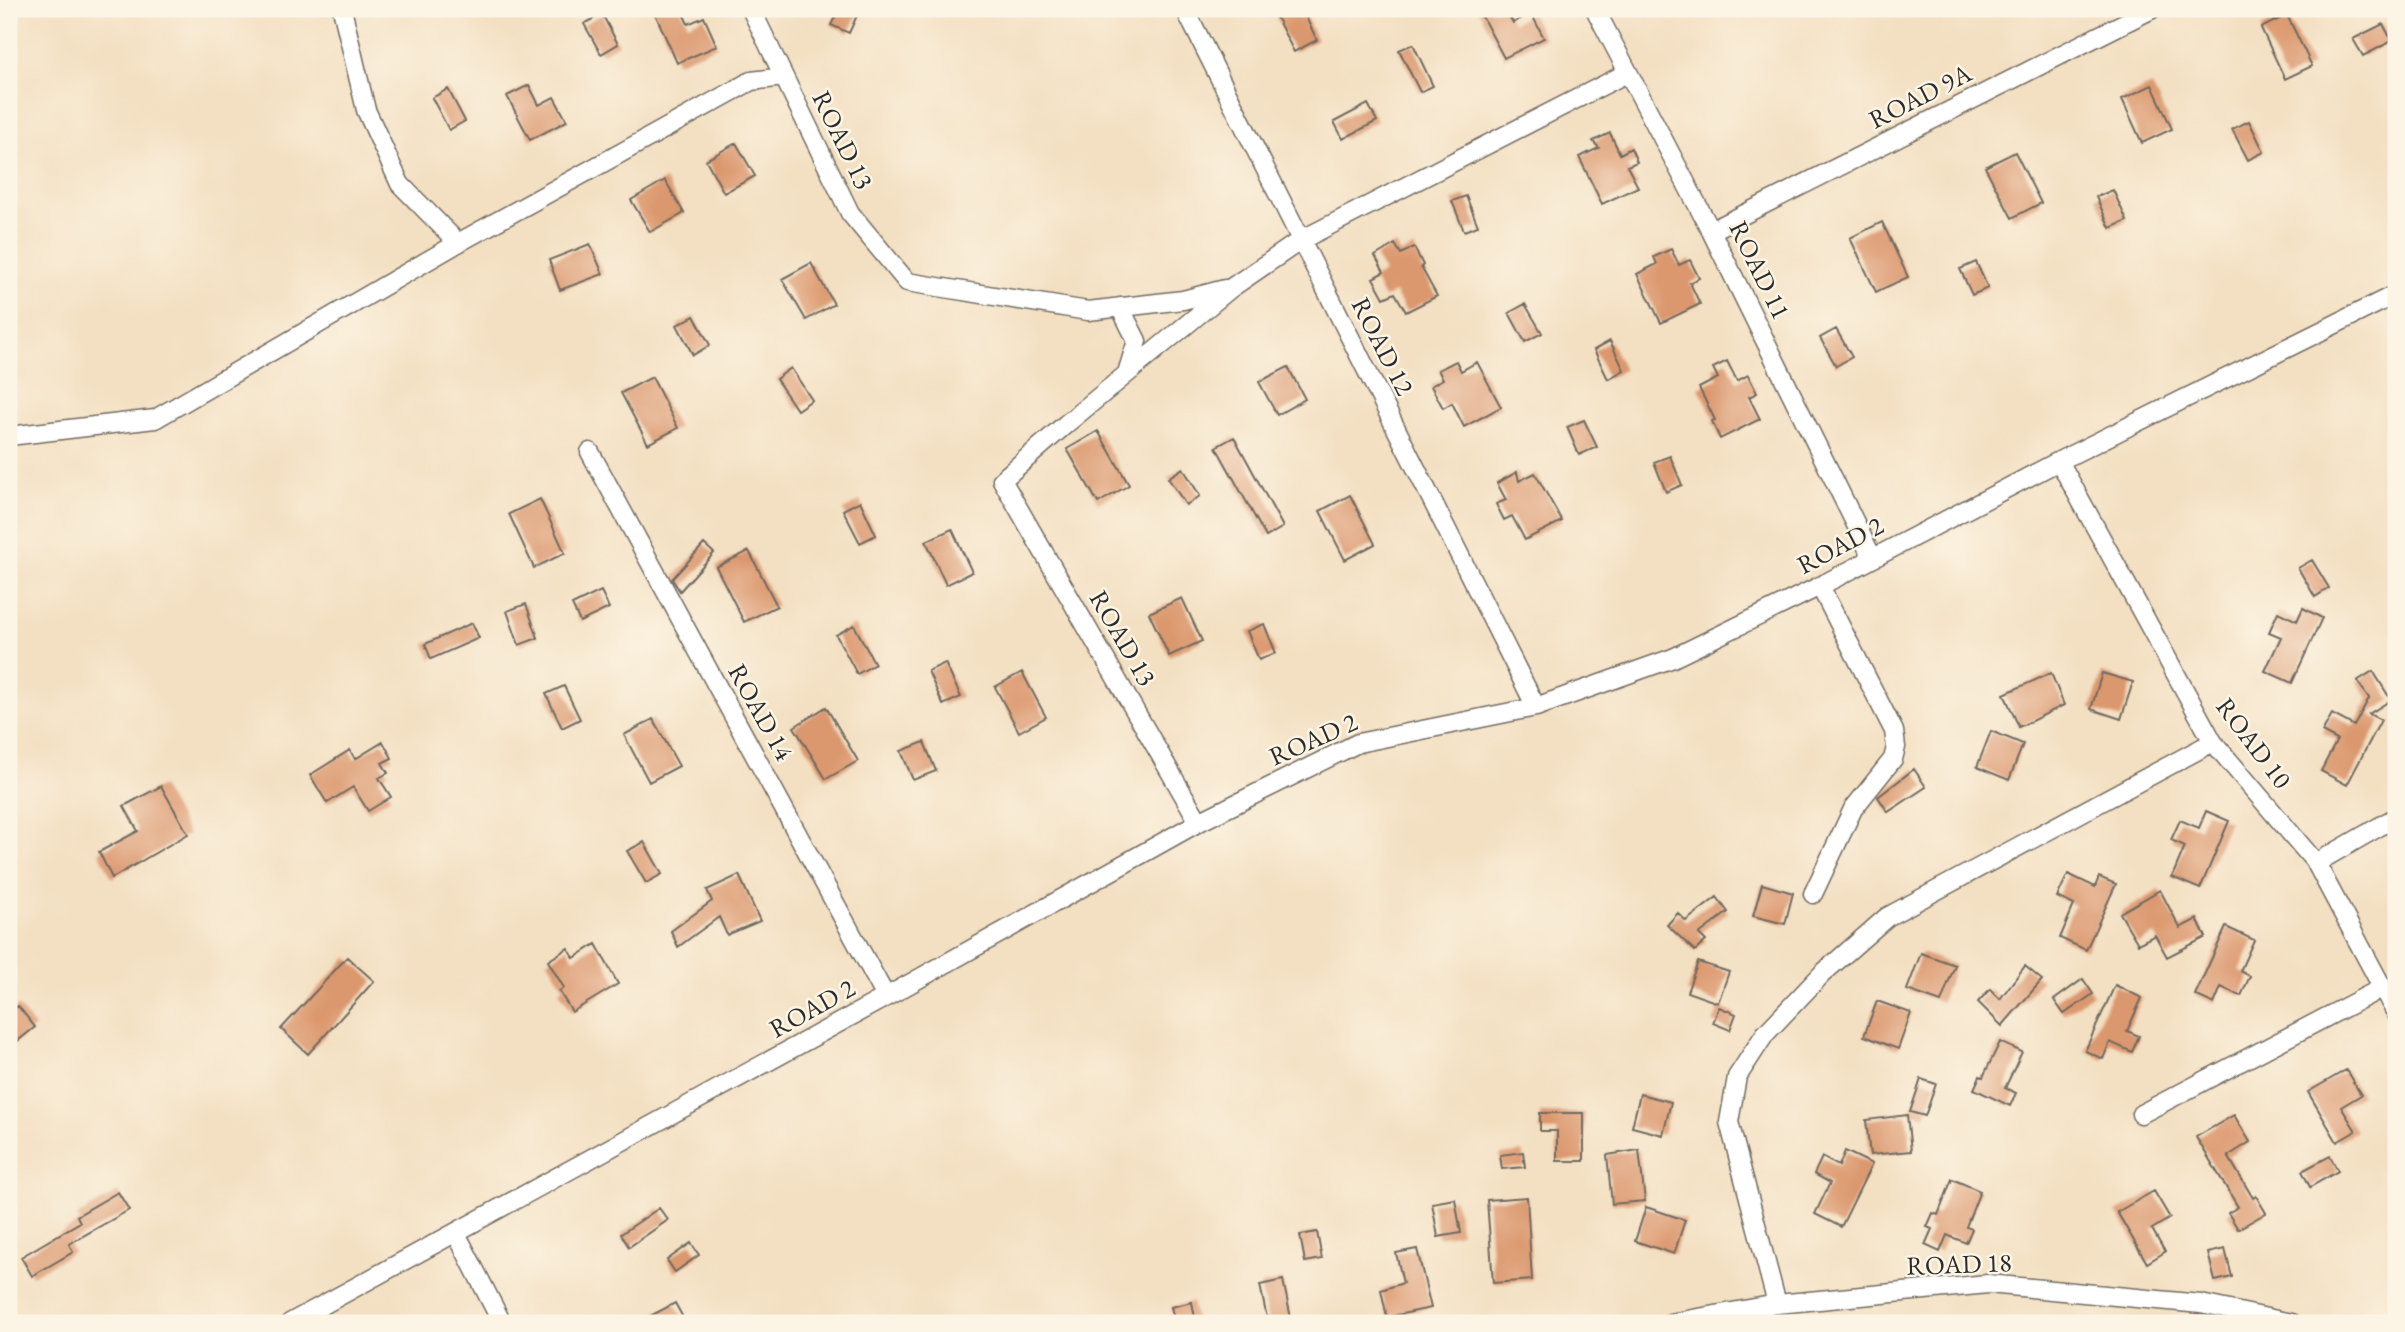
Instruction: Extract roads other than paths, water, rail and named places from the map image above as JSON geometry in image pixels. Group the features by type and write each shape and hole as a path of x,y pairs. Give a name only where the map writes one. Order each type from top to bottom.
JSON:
{"street":[{"path":"342,9 366,110 400,184 457,243"},
{"name":"ROAD 13","path":"751,9 849,213 907,282 1088,311 1120,307"},
{"name":"ROAD 12","path":"1185,9 1536,707"},
{"name":"ROAD 11","path":"1595,9 1711,230 1872,557"},
{"name":"ROAD 9A","path":"1711,230 2152,9"},
{"path":"1127,373 1231,288 1301,240 1627,73"},
{"path":"9,436 155,419 457,243 751,81 783,77"},
{"path":"1127,373 1137,341 1120,307 1183,300 1231,288"},
{"name":"ROAD 2","path":"290,1323 886,997 1199,822 1358,743 1536,707 1673,659 1820,586 2059,461 2396,294"},
{"name":"ROAD 13","path":"1127,373 1002,480 1199,822"},
{"name":"ROAD 14","path":"590,452 886,997"},
{"name":"ROAD 10","path":"2059,461 2214,741 2316,863 2396,1013"},
{"path":"1813,894 1853,809 1893,759 1896,747 1894,731 1820,586"},
{"path":"1777,1304 1729,1122 1737,1077 1765,1034 1822,974 1886,917 2214,741"},
{"path":"2316,863 2396,817"},
{"path":"2141,1114 2382,988"},
{"path":"456,1233 502,1323"},
{"name":"ROAD 18","path":"1670,1323 1777,1304 1988,1284 2201,1304 2291,1323"}]}
